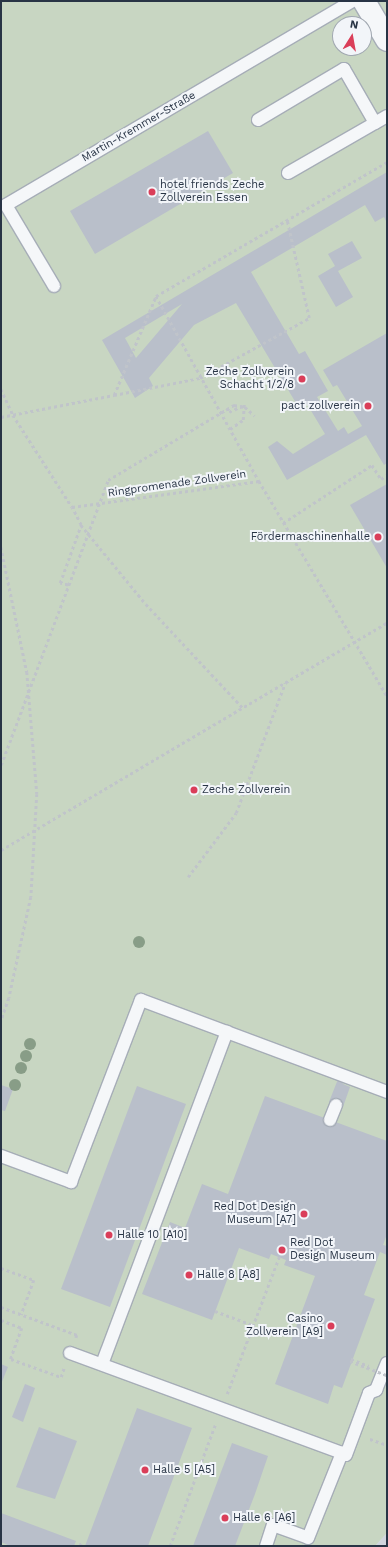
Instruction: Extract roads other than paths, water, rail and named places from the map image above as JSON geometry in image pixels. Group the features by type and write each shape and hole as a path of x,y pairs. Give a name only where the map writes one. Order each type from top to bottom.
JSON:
{"street":[{"path":"364,1 387,40"}],"lane":[{"name":"Martin-Kremmer-Straße","path":"54,286 6,205 352,1"},
{"path":"258,120 344,69 374,123"},
{"path":"288,173 387,116"},
{"path":"1,1156 71,1182 142,1000 227,1032 342,1079 387,1092"},
{"path":"102,1364 227,1032"},
{"path":"330,1120 336,1105"},
{"path":"70,1352 346,1455 369,1393 376,1390 387,1363"},
{"path":"266,1546 273,1525 308,1538 342,1453"}],"place":[{"name":"hotel friends Zeche Zollverein Essen","path":"152,192"},
{"name":"Zeche Zollverein Schacht 1/2/8","path":"302,379"},
{"name":"pact zollverein","path":"368,406"},
{"name":"Fördermaschinenhalle","path":"378,537"},
{"name":"Zeche Zollverein","path":"194,790"},
{"name":"Red Dot Design Museum [A7]","path":"304,1214"},
{"name":"Halle 10 [A10]","path":"109,1235"},
{"name":"Red Dot Design Museum","path":"282,1250"},
{"name":"Halle 8 [A8]","path":"189,1275"},
{"name":"Casino Zollverein [A9]","path":"331,1326"},
{"name":"Halle 5 [A5]","path":"145,1470"},
{"name":"Halle 6 [A6]","path":"225,1518"}]}
